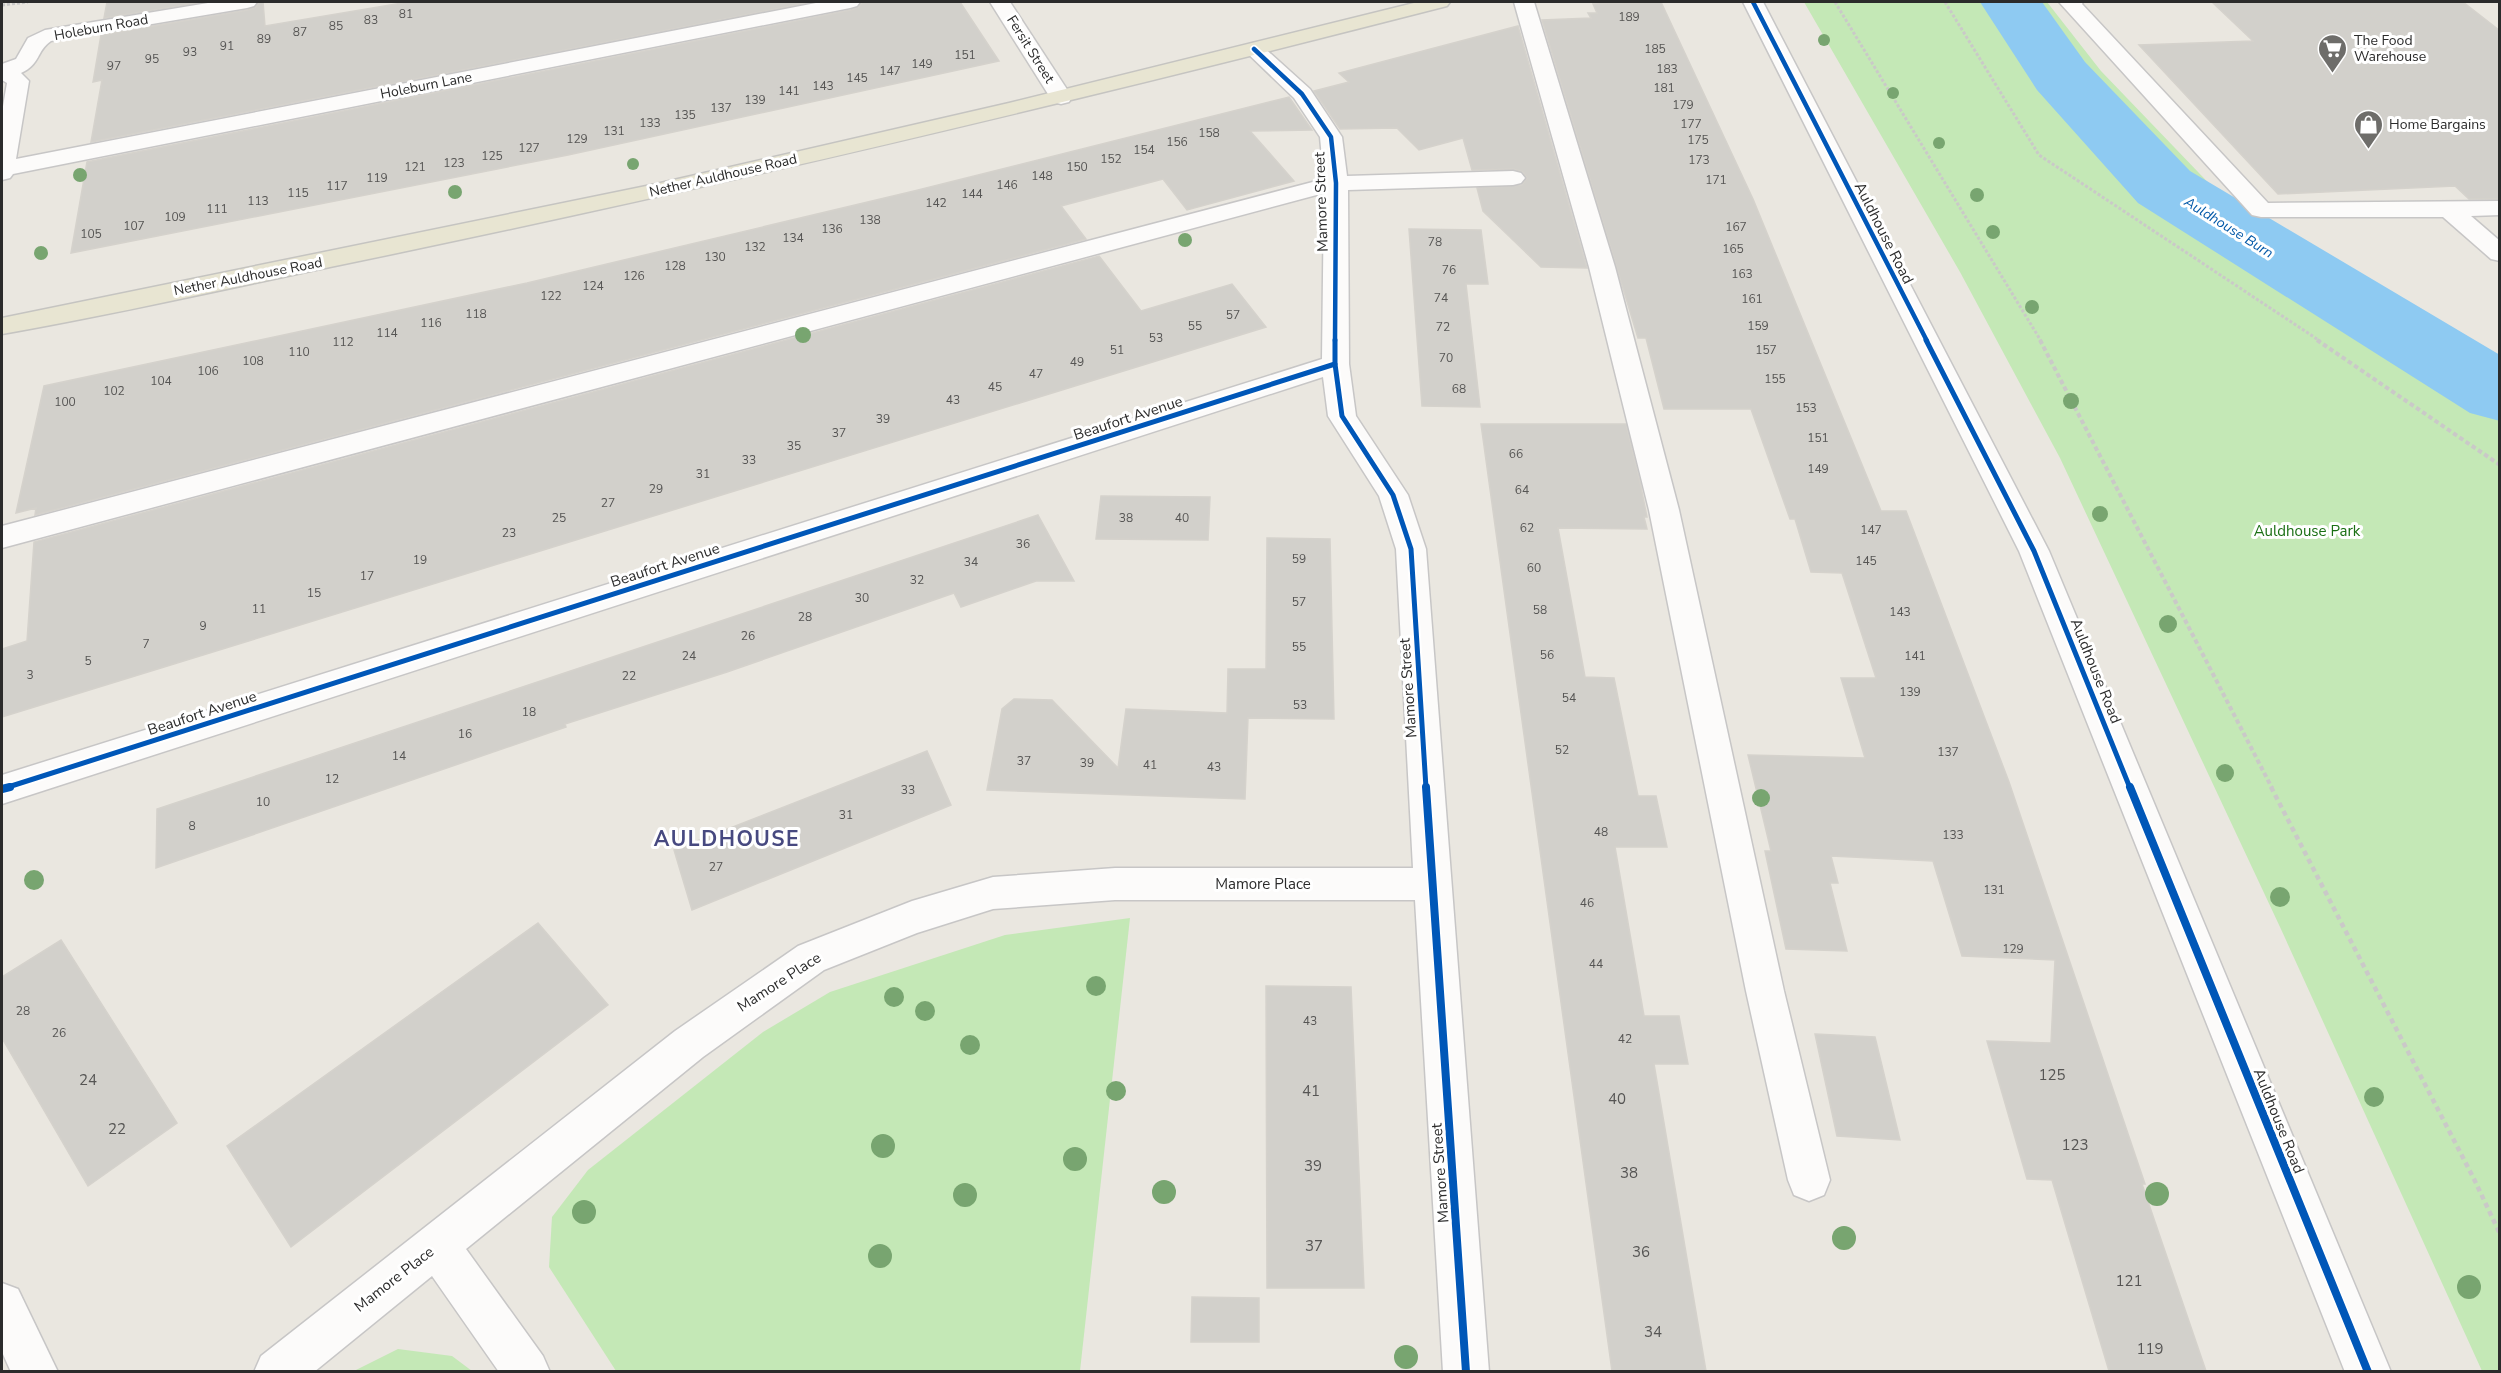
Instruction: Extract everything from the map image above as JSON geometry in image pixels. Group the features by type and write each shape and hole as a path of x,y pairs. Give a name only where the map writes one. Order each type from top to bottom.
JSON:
{"main road":[{"name":"Nether Auldhouse Road","path":"2,326 447,236 748,170 1061,97 1254,49 1424,3"}],"street":[{"name":"Holeburn Road","path":"4,71 25,63 34,42 45,36 247,2"},
{"name":"Holeburn Lane","path":"2,171 850,2"},
{"name":"Fersit Street","path":"1000,2 1061,97"},
{"path":"1524,2 1602,267 1664,510 1765,991 1809,1180"},
{"name":"Auldhouse Road","path":"1753,2 2034,551 2368,1371"},
{"path":"2073,2 2070,2 2261,210 2499,208"},
{"name":"Mamore Street","path":"1254,49 1302,94 1330,137 1336,183 1335,364 1342,416 1393,495 1411,549 1466,1371"},
{"path":"2,171 18,91 18,81 4,71"},
{"path":"2,537 1336,183 1513,178"},
{"path":"2449,210 2499,254"},
{"name":"Beaufort Avenue","path":"2,789 1335,364"},
{"name":"Mamore Place","path":"277,1371 689,1044 811,958 912,918 993,893 1115,884 1432,884"},
{"path":"437,1245 527,1371"},
{"path":"2,1305 35,1371"}],"path":[{"path":"2,5 31,2"},
{"path":"1835,2 2038,336 2474,1179 2499,1234"},
{"path":"1945,2 2039,155 2268,306 2499,465"}],"green space":[{"name":"Auldhouse Park","path":"1804,2 2047,2 2101,71 2223,198 2345,290 2499,378 2499,1371 2482,1371 2280,927 2060,458 1960,272"},
{"path":"1130,918 1080,1371 616,1371 549,1267 552,1217 588,1170 763,1032 830,992 1005,935"},
{"path":"398,1349 452,1356 472,1371 354,1371"}],"building":[{"path":"107,2 203,2 104,18"},
{"path":"259,2 263,2 265,26 408,2 812,2 91,142 102,80 93,82 101,35 248,10 256,7"},
{"path":"862,2 960,2 999,61 568,155 71,253 87,162 851,10 859,7"},
{"path":"1661,2 1753,199 1881,511 1906,511 2009,782 2206,1371 2109,1371 2052,1180 2027,1179 1987,1041 2051,1043 2055,960 1962,956 1933,861 1831,856 1838,883 1830,883 1847,951 1786,949 1765,851 1771,851 1748,755 1865,758 1841,678 1876,678 1842,573 1811,572 1795,519 1790,519 1751,409 1664,409 1646,338 1638,338 1542,20 1591,18 1588,13 1597,13 1593,4"},
{"path":"2212,2 2463,2 2499,30 2499,199 2469,199 2455,186 2278,194 2139,45 2253,41"},
{"path":"1518,26 1587,268 1541,267 1483,211 1477,188 1522,185 1527,178 1523,172 1513,169 1472,170 1463,138 1419,150 1397,128 1340,129 1314,91 1349,82 1339,73"},
{"path":"1289,97 1312,130 1250,131 1294,181 1187,210 1163,179 1061,206 1086,239 35,515 36,508 16,513 44,386 527,283 914,191"},
{"path":"1409,229 1481,230 1488,284 1466,284 1480,407 1422,406"},
{"path":"1099,256 1141,311 1232,284 1266,327 2,717 2,649 27,641 34,542"},
{"path":"1481,424 1626,424 1640,482 1647,529 1558,528 1585,677 1614,678 1638,796 1656,796 1667,847 1615,847 1644,1016 1679,1016 1688,1064 1654,1064 1706,1371 1612,1371"},
{"path":"1101,496 1210,497 1208,540 1096,539"},
{"path":"1038,515 1074,581 1036,581 961,607 954,593 727,672 565,724 566,727 156,868 157,809"},
{"path":"1267,538 1330,539 1334,719 1248,718 1245,799 987,790 1002,709 1014,699 1052,700 1118,768 1126,709 1227,713 1228,669 1266,669"},
{"path":"927,751 951,805 692,910 674,850"},
{"path":"538,923 608,1005 291,1247 227,1146"},
{"path":"61,940 177,1123 88,1186 2,1038 2,977"},
{"path":"1266,986 1351,987 1364,1288 1267,1288"},
{"path":"1815,1034 1875,1037 1900,1140 1837,1136"},
{"path":"1192,1297 1259,1298 1259,1342 1191,1342"}],"waterway":[{"name":"Auldhouse Burn","path":"2011,2 2061,76 2164,187 2500,393"}],"cycle path":[{"path":"1753,2 2034,551 2368,1372"},
{"path":"1254,49 1302,94 1331,137 1336,183 1335,364 1342,416 1393,495 1411,549 1466,1372"},
{"path":"2,789 1335,364"}],"place":[{"name":"The Food Warehouse","path":"2333,74"},
{"name":"Home Bargains","path":"2368,150"}],"district":[{"name":"AULDHOUSE","path":"727,839"}]}
